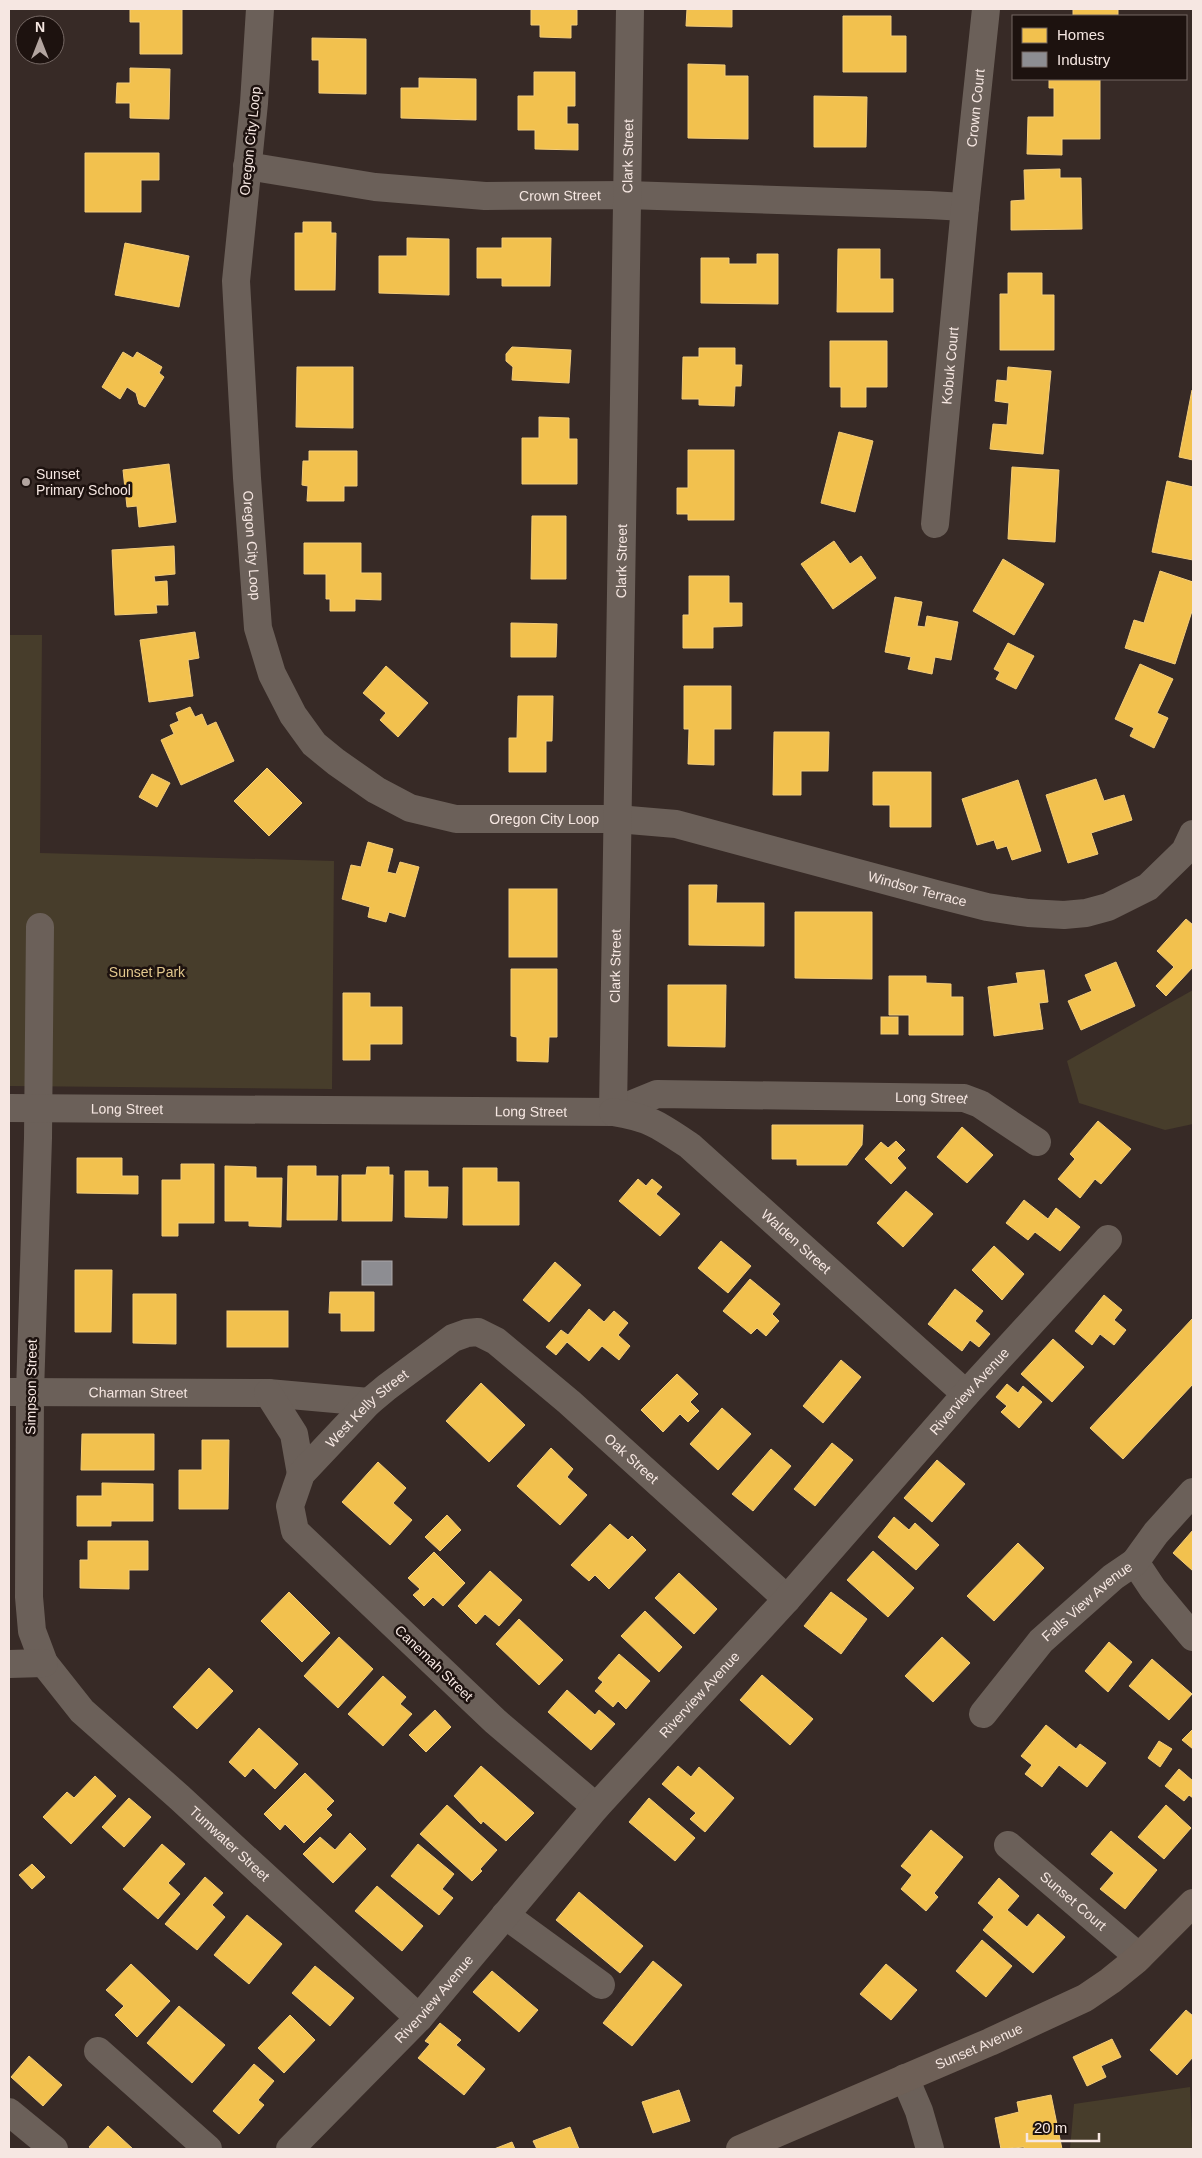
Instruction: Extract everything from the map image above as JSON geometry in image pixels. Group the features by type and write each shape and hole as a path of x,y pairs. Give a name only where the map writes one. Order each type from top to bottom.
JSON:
{"main road":[{"name":"Sunset Avenue","path":"740,2149 1085,1998 1110,1982 1139,1957 1193,1903"}],"street":[{"name":"Oregon City Loop","path":"260,9 254,103 236,281 244,445 258,628 272,674 293,715 314,744 376,790 410,808 456,819 617,819"},
{"name":"Clark Street","path":"612,1112 630,9"},
{"name":"Crown Court","path":"964,208 986,9"},
{"name":"Crown Street","path":"247,166 375,187 485,196 627,195 928,205 964,208"},
{"name":"Kobuk Court","path":"935,524 964,208"},
{"name":"Windsor Terrace","path":"617,819 676,824 987,907 1028,913 1064,915 1086,913 1108,907 1148,887 1185,851 1193,834"},
{"name":"Simpson Street","path":"40,927 38,1108 20,1392 32,1631 44,1663"},
{"name":"Long Street","path":"9,1108 612,1112 657,1094 964,1098 980,1104 1037,1142"},
{"name":"Walden Street","path":"612,1112 638,1116 656,1123 690,1146 966,1394"},
{"name":"Riverview Avenue","path":"290,2149 419,2018 596,1807 787,1599 966,1394 1108,1239"},
{"name":"Oak Street","path":"467,1333 478,1332 496,1341 540,1378 787,1599"},
{"name":"West Kelly Street","path":"290,1506 301,1474 369,1402 430,1354 453,1338 467,1333"},
{"name":"Charman Street","path":"20,1392 268,1393 369,1402"},
{"path":"268,1393 294,1434 301,1474"},
{"name":"Falls View Avenue","path":"983,1714 1041,1640 1113,1576 1135,1562 1156,1533 1193,1492"},
{"name":"Canemah Street","path":"290,1506 295,1531 495,1721 596,1807"},
{"path":"1135,1562 1153,1590 1193,1637"},
{"path":"9,1664 44,1663"},
{"name":"Tumwater Street","path":"44,1663 82,1711 419,2018"},
{"name":"Sunset Court","path":"1008,1845 1139,1957"},
{"path":"505,1916 601,1985"},
{"path":"98,2051 208,2149"},
{"path":"905,2078 919,2112 930,2149"},
{"path":"9,2112 54,2149"}],"green space":[{"name":"Sunset Park","path":"9,635 42,635 40,853 334,861 332,1089 9,1086"},
{"path":"1193,990 1193,1124 1165,1130 1079,1103 1067,1061"},
{"path":"1190,2087 1193,2149 1070,2149 1074,2104"}],"building: Homes":[{"path":"130,9 182,9 182,54 140,54 140,22 130,22"},
{"path":"531,9 577,9 577,25 571,25 571,38 540,37 540,25 531,25"},
{"path":"687,9 732,9 732,27 686,26"},
{"path":"1073,9 1118,9 1118,15 1073,15"},
{"path":"843,16 891,16 891,36 906,36 906,72 843,72"},
{"path":"312,38 366,39 366,94 319,93 319,60 312,60"},
{"path":"688,64 725,65 725,76 748,76 748,139 688,138"},
{"path":"130,68 170,69 169,119 130,118 130,103 116,103 117,83 130,83"},
{"path":"534,72 575,72 575,106 567,106 567,124 578,124 578,150 535,149 535,130 518,130 518,96 534,96"},
{"path":"419,78 476,79 476,120 401,118 401,88 419,88"},
{"path":"1049,80 1100,80 1100,139 1062,139 1062,155 1027,154 1028,117 1054,117 1054,88 1049,88"},
{"path":"814,96 867,97 866,147 814,147"},
{"path":"85,153 159,153 159,180 141,180 141,212 85,212"},
{"path":"1060,169 1060,178 1081,178 1082,229 1011,230 1011,201 1025,200 1024,170"},
{"path":"303,222 331,222 331,233 336,233 335,290 295,290 295,233 303,233"},
{"path":"407,238 449,239 449,295 379,293 379,256 407,256"},
{"path":"502,238 551,238 550,286 502,286 502,278 477,278 477,248 502,248"},
{"path":"125,243 189,256 179,307 115,295"},
{"path":"838,249 880,249 880,279 893,279 893,312 837,312"},
{"path":"757,254 778,254 778,304 701,303 701,258 729,258 729,264 757,264"},
{"path":"1008,273 1042,273 1042,295 1054,295 1054,350 1000,350 1000,294 1008,294"},
{"path":"830,341 887,341 887,387 866,387 866,407 841,407 841,387 830,387"},
{"path":"512,347 571,350 569,383 512,380 513,367 506,361 506,354"},
{"path":"699,348 735,348 735,365 742,365 741,386 735,386 734,406 699,405 699,399 682,399 683,357 699,357"},
{"path":"123,352 133,358 137,352 162,367 159,373 164,377 145,407 139,404 136,393 127,387 120,399 102,387"},
{"path":"297,367 353,367 353,428 296,427"},
{"path":"1008,367 1051,371 1043,454 990,449 993,424 1007,425 1009,403 995,401 997,380 1007,381"},
{"path":"1193,390 1193,460 1179,457"},
{"path":"539,417 569,418 569,439 577,439 577,484 522,484 522,438 539,438"},
{"path":"839,432 873,441 855,512 821,503"},
{"path":"688,450 734,450 734,520 688,520 688,514 677,514 677,488 688,488"},
{"path":"309,451 357,451 357,486 344,486 344,501 307,501 308,486 302,485 303,461 309,461"},
{"path":"169,464 176,522 139,527 137,506 127,507 123,470"},
{"path":"1012,467 1059,470 1055,542 1008,539"},
{"path":"1167,481 1193,487 1193,560 1152,552"},
{"path":"532,516 566,516 566,579 531,579"},
{"path":"834,541 850,564 861,556 876,578 833,609 801,564"},
{"path":"304,543 361,543 361,573 381,573 381,600 355,599 355,611 330,611 330,599 326,599 326,574 304,574"},
{"path":"174,546 175,574 154,576 155,582 167,581 168,605 156,605 157,613 115,615 112,550"},
{"path":"1003,559 1044,584 1014,635 973,611"},
{"path":"1160,571 1193,582 1193,608 1175,664 1125,648 1134,620 1144,623"},
{"path":"689,576 729,576 729,603 742,603 742,626 713,627 713,648 683,648 683,615 689,615"},
{"path":"895,597 922,602 917,626 925,627 927,616 958,622 951,660 935,657 932,674 908,669 911,657 885,652"},
{"path":"511,623 557,624 556,657 511,657"},
{"path":"195,632 199,658 188,660 193,696 149,702 140,640"},
{"path":"1008,643 1034,656 1016,689 996,679 1000,672 994,669"},
{"path":"1140,664 1173,679 1157,713 1168,718 1154,748 1130,736 1134,728 1115,719"},
{"path":"386,666 428,703 398,737 380,720 386,713 363,693"},
{"path":"684,686 731,686 731,729 714,729 714,765 688,764 689,729 684,729"},
{"path":"518,696 553,696 552,741 546,741 546,772 509,772 509,738 517,738"},
{"path":"190,707 195,717 202,714 207,726 216,722 234,761 181,785 161,740 174,734 170,725 179,721 176,713"},
{"path":"774,732 829,732 828,771 801,771 801,795 773,795"},
{"path":"267,768 302,803 269,836 234,801"},
{"path":"873,772 931,772 931,827 890,827 890,805 873,805"},
{"path":"152,774 170,783 157,807 139,797"},
{"path":"1096,779 1104,801 1124,795 1132,820 1091,833 1098,854 1068,863 1046,795"},
{"path":"1018,780 1041,851 1012,860 1007,846 997,849 994,840 977,845 962,799"},
{"path":"368,842 393,849 387,872 396,874 400,862 419,867 405,917 389,912 386,922 368,917 370,907 342,899 351,865 361,867"},
{"path":"689,885 717,885 716,903 764,903 764,946 689,945"},
{"path":"509,889 557,889 557,957 509,957"},
{"path":"795,912 872,912 872,979 795,978"},
{"path":"1186,919 1193,925 1193,967 1166,996 1156,986 1174,967 1157,951"},
{"path":"1116,962 1135,1006 1081,1030 1068,1001 1092,991 1085,975"},
{"path":"511,969 557,969 557,1037 549,1037 548,1062 517,1061 517,1037 511,1036"},
{"path":"1044,970 1048,1002 1039,1003 1043,1029 994,1036 988,987 1018,983 1016,973"},
{"path":"889,976 926,976 926,983 951,984 951,997 963,997 963,1035 909,1035 909,1015 889,1015"},
{"path":"668,985 726,985 725,1047 668,1046"},
{"path":"343,993 370,993 370,1007 402,1007 402,1044 370,1044 370,1060 343,1060"},
{"path":"881,1017 898,1017 898,1034 881,1034"},
{"path":"1098,1121 1131,1149 1101,1184 1095,1179 1080,1198 1058,1179 1075,1159 1070,1154"},
{"path":"772,1125 863,1125 862,1145 847,1165 797,1165 797,1159 772,1159"},
{"path":"962,1127 993,1155 967,1183 937,1157"},
{"path":"896,1141 905,1150 897,1158 906,1168 891,1184 865,1159 881,1142 888,1148"},
{"path":"77,1158 122,1158 122,1176 138,1176 138,1194 77,1193"},
{"path":"181,1164 214,1164 214,1223 178,1223 178,1236 162,1236 162,1180 181,1180"},
{"path":"225,1166 256,1167 256,1178 282,1178 281,1227 249,1226 249,1221 225,1221"},
{"path":"288,1166 316,1166 316,1176 338,1176 337,1220 287,1220"},
{"path":"367,1167 389,1167 389,1175 393,1175 392,1221 342,1221 342,1175 366,1175"},
{"path":"463,1168 497,1168 497,1182 519,1182 519,1225 463,1225"},
{"path":"405,1171 428,1171 428,1187 448,1187 447,1218 405,1217"},
{"path":"638,1179 646,1186 652,1179 662,1187 656,1194 680,1214 660,1236 619,1201"},
{"path":"906,1191 933,1214 903,1247 877,1223"},
{"path":"1024,1200 1048,1219 1056,1208 1080,1227 1060,1251 1035,1232 1028,1240 1006,1223"},
{"path":"721,1241 751,1266 728,1293 698,1268"},
{"path":"994,1246 1024,1274 1002,1300 972,1270"},
{"path":"555,1262 581,1285 549,1322 523,1300"},
{"path":"75,1270 112,1270 111,1332 75,1332"},
{"path":"750,1279 780,1304 772,1314 779,1321 766,1336 757,1328 751,1334 723,1311"},
{"path":"955,1289 983,1311 975,1321 990,1334 979,1347 970,1340 962,1351 928,1324"},
{"path":"330,1292 374,1292 374,1331 341,1331 341,1313 329,1313"},
{"path":"133,1294 176,1294 176,1344 133,1343"},
{"path":"1104,1295 1122,1310 1114,1320 1126,1330 1114,1345 1100,1334 1092,1345 1075,1331"},
{"path":"589,1309 604,1322 614,1311 628,1323 618,1335 630,1346 619,1360 602,1346 589,1361 567,1342 556,1355 546,1347 561,1330 568,1335"},
{"path":"227,1311 288,1311 288,1347 227,1347"},
{"path":"1193,1318 1193,1384 1123,1459 1090,1428"},
{"path":"1053,1339 1084,1367 1052,1402 1021,1374"},
{"path":"841,1360 861,1377 823,1423 803,1406"},
{"path":"677,1374 698,1394 690,1402 699,1411 688,1422 680,1414 663,1432 641,1410"},
{"path":"481,1383 525,1425 489,1462 446,1421"},
{"path":"1007,1384 1018,1393 1023,1386 1042,1402 1019,1428 1001,1412 1007,1406 996,1397"},
{"path":"722,1408 751,1434 718,1470 690,1444"},
{"path":"82,1434 154,1434 154,1470 81,1470"},
{"path":"202,1440 229,1440 228,1509 179,1509 179,1470 202,1470"},
{"path":"832,1443 853,1460 815,1506 794,1489"},
{"path":"551,1448 573,1469 567,1477 587,1495 560,1525 517,1486"},
{"path":"771,1449 791,1466 753,1511 732,1494"},
{"path":"937,1460 965,1484 932,1522 904,1498"},
{"path":"378,1462 406,1488 393,1503 412,1520 390,1545 342,1502"},
{"path":"102,1483 153,1484 153,1521 111,1521 111,1526 77,1526 77,1496 102,1496"},
{"path":"447,1515 461,1530 440,1551 425,1537"},
{"path":"894,1517 909,1530 915,1523 939,1545 916,1570 878,1537"},
{"path":"610,1524 628,1540 632,1536 646,1550 609,1589 595,1575 589,1581 571,1565"},
{"path":"1193,1530 1193,1571 1173,1553"},
{"path":"88,1541 148,1541 148,1570 129,1570 129,1589 80,1588 80,1560 88,1560"},
{"path":"1018,1543 1044,1568 994,1621 967,1596"},
{"path":"873,1551 914,1588 888,1617 847,1580"},
{"path":"434,1552 465,1583 443,1606 433,1597 424,1606 413,1595 420,1589 408,1578"},
{"path":"490,1571 522,1600 499,1626 485,1614 476,1624 458,1606"},
{"path":"679,1573 717,1609 694,1634 655,1598"},
{"path":"289,1592 330,1633 302,1662 261,1621"},
{"path":"831,1592 867,1619 841,1654 804,1626"},
{"path":"645,1611 682,1647 659,1672 621,1636"},
{"path":"519,1619 563,1660 539,1685 496,1644"},
{"path":"339,1637 373,1669 338,1708 304,1676"},
{"path":"942,1637 970,1663 933,1702 905,1676"},
{"path":"1109,1642 1132,1662 1108,1692 1085,1671"},
{"path":"619,1654 650,1681 626,1709 618,1701 613,1707 595,1691 603,1682 598,1678"},
{"path":"1152,1659 1192,1694 1169,1720 1129,1686"},
{"path":"209,1668 233,1691 197,1729 173,1707"},
{"path":"762,1675 813,1719 790,1745 740,1700"},
{"path":"383,1676 406,1697 400,1704 412,1714 383,1746 348,1714"},
{"path":"567,1690 595,1715 599,1710 615,1724 591,1750 548,1712"},
{"path":"435,1710 451,1727 426,1752 409,1735"},
{"path":"1046,1725 1076,1749 1080,1744 1106,1763 1087,1787 1059,1765 1042,1787 1025,1774 1032,1765 1021,1756"},
{"path":"259,1728 298,1764 275,1789 253,1768 245,1777 229,1762"},
{"path":"1193,1729 1193,1749 1182,1740"},
{"path":"1159,1741 1172,1749 1160,1767 1148,1758"},
{"path":"481,1766 534,1813 506,1841 483,1821 481,1824 454,1796"},
{"path":"678,1766 691,1777 699,1767 734,1798 705,1832 690,1819 696,1813 662,1784"},
{"path":"1179,1769 1193,1781 1193,1798 1189,1795 1184,1801 1165,1786"},
{"path":"305,1773 334,1801 326,1809 332,1815 304,1843 285,1824 280,1830 264,1814"},
{"path":"95,1776 116,1796 71,1844 43,1817 67,1792 74,1798"},
{"path":"129,1798 151,1817 124,1847 102,1827"},
{"path":"649,1798 695,1838 675,1861 629,1822"},
{"path":"447,1805 497,1850 480,1869 482,1871 472,1881 420,1834"},
{"path":"1166,1805 1191,1828 1164,1859 1138,1837"},
{"path":"931,1830 963,1857 934,1893 938,1897 926,1911 901,1889 912,1875 901,1866"},
{"path":"1111,1831 1157,1870 1125,1909 1100,1889 1114,1873 1091,1854"},
{"path":"350,1833 366,1849 333,1883 303,1854 320,1837 335,1850"},
{"path":"162,1844 185,1864 168,1883 180,1894 158,1919 123,1889"},
{"path":"418,1844 454,1874 442,1889 453,1898 439,1915 391,1876"},
{"path":"32,1864 45,1877 32,1889 19,1875"},
{"path":"205,1877 223,1893 212,1905 225,1917 197,1950 165,1924"},
{"path":"999,1878 1019,1896 1007,1910 1027,1927 1038,1914 1065,1937 1033,1973 983,1930 994,1917 978,1903"},
{"path":"377,1886 423,1926 402,1951 355,1911"},
{"path":"579,1892 643,1946 620,1973 556,1920"},
{"path":"247,1915 282,1944 249,1984 214,1955"},
{"path":"982,1940 1012,1966 986,1997 956,1971"},
{"path":"653,1961 682,1985 632,2046 603,2023"},
{"path":"131,1964 170,2001 137,2037 115,2015 124,2006 106,1990"},
{"path":"886,1964 917,1990 891,2020 860,1994"},
{"path":"315,1966 354,1998 330,2026 292,1993"},
{"path":"492,1971 538,2010 519,2032 473,1992"},
{"path":"179,2006 225,2045 192,2083 147,2043"},
{"path":"1186,2010 1193,2016 1193,2057 1177,2075 1150,2050"},
{"path":"290,2015 315,2040 284,2073 258,2048"},
{"path":"440,2023 461,2040 456,2045 485,2069 464,2095 418,2058 430,2044 425,2041"},
{"path":"1112,2039 1121,2057 1101,2066 1106,2077 1087,2086 1073,2057"},
{"path":"29,2056 62,2085 43,2106 11,2077"},
{"path":"254,2064 274,2081 258,2100 264,2105 239,2134 213,2111"},
{"path":"679,2090 690,2121 653,2133 642,2102"},
{"path":"1051,2095 1062,2149 1024,2149 1024,2147 1001,2149 995,2118 1019,2112 1017,2102"},
{"path":"108,2126 133,2149 92,2149 89,2147"},
{"path":"570,2127 579,2149 537,2149 533,2141"},
{"path":"512,2142 515,2149 494,2149"}],"building: Industry":[{"path":"362,1261 392,1261 392,1285 362,1285"}],"place":[{"name":"Sunset Primary School","path":"26,482"}]}
